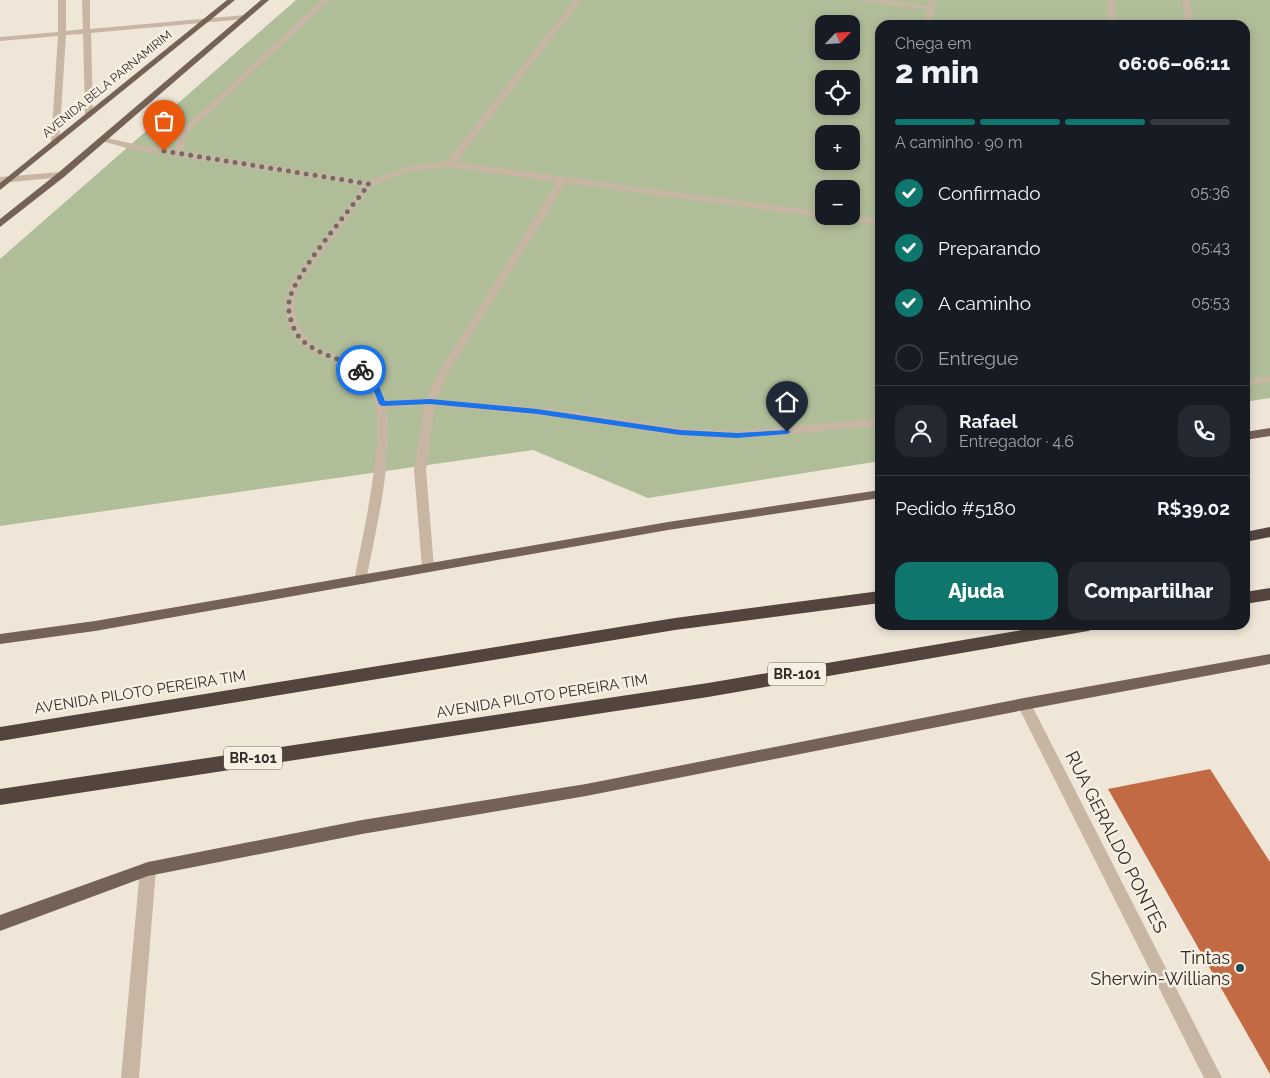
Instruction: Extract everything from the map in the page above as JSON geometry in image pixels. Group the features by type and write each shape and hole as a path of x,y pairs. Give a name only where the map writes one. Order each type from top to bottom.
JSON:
{"highway":[{"path":"1250,536 1270,532"},
{"path":"1250,597 1270,594"},
{"name":"AVENIDA PILOTO PEREIRA TIM","path":"0,734 495,652 675,624 875,598"},
{"name":"AVENIDA PILOTO PEREIRA TIM","path":"0,797 708,690 1059,630"}],"main road":[{"name":"AVENIDA BELA PARNAMIRIM","path":"0,187 230,0"},
{"path":"0,224 61,175 265,0"},
{"path":"1250,435 1270,432"},
{"path":"0,639 96,626 668,526 875,495"},
{"path":"0,923 148,869 362,827 586,790 1024,704 1270,659"}],"street":[{"path":"55,143 62,33 62,0"},
{"path":"86,0 89,114"},
{"path":"179,153 182,135 326,0"},
{"path":"450,164 578,0"},
{"path":"864,0 932,4 928,20"},
{"path":"1111,0 1112,20"},
{"path":"1186,0 1189,20"},
{"path":"0,39 245,16"},
{"path":"102,140 134,147 369,184"},
{"path":"360,581 384,436 382,404 375,385 360,369 320,352 299,337 288,303 297,280 369,184 384,176 405,169 433,164 450,164 815,213"},
{"path":"0,180 61,175"},
{"path":"428,567 420,470 430,402 442,375 563,180"},
{"path":"860,219 875,221"},
{"path":"1250,382 1270,379"},
{"path":"382,404 430,402 555,414 680,432 737,435 875,422"},
{"name":"RUA GERALDO PONTES","path":"1024,704 1213,1078"},
{"path":"130,1078 148,869"}],"green space":[{"path":"296,0 1270,0 1270,398 1250,401 1250,20 875,20 875,462 648,498 533,450 0,526 0,259"}],"building":[{"name":"Tintas Sherwin-Willians","path":"1210,769 1270,862 1270,1074 1108,789"}],"way so far":[{"path":"164,151 369,184 297,280 288,303 299,337 320,352 361,370"}],"place":[{"name":"Tintas Sherwin-Willians","path":"1240,968"}],"route":[{"path":"361,370 375,385 382,404 430,402 537,412 680,432 737,435 787,432"}]}
